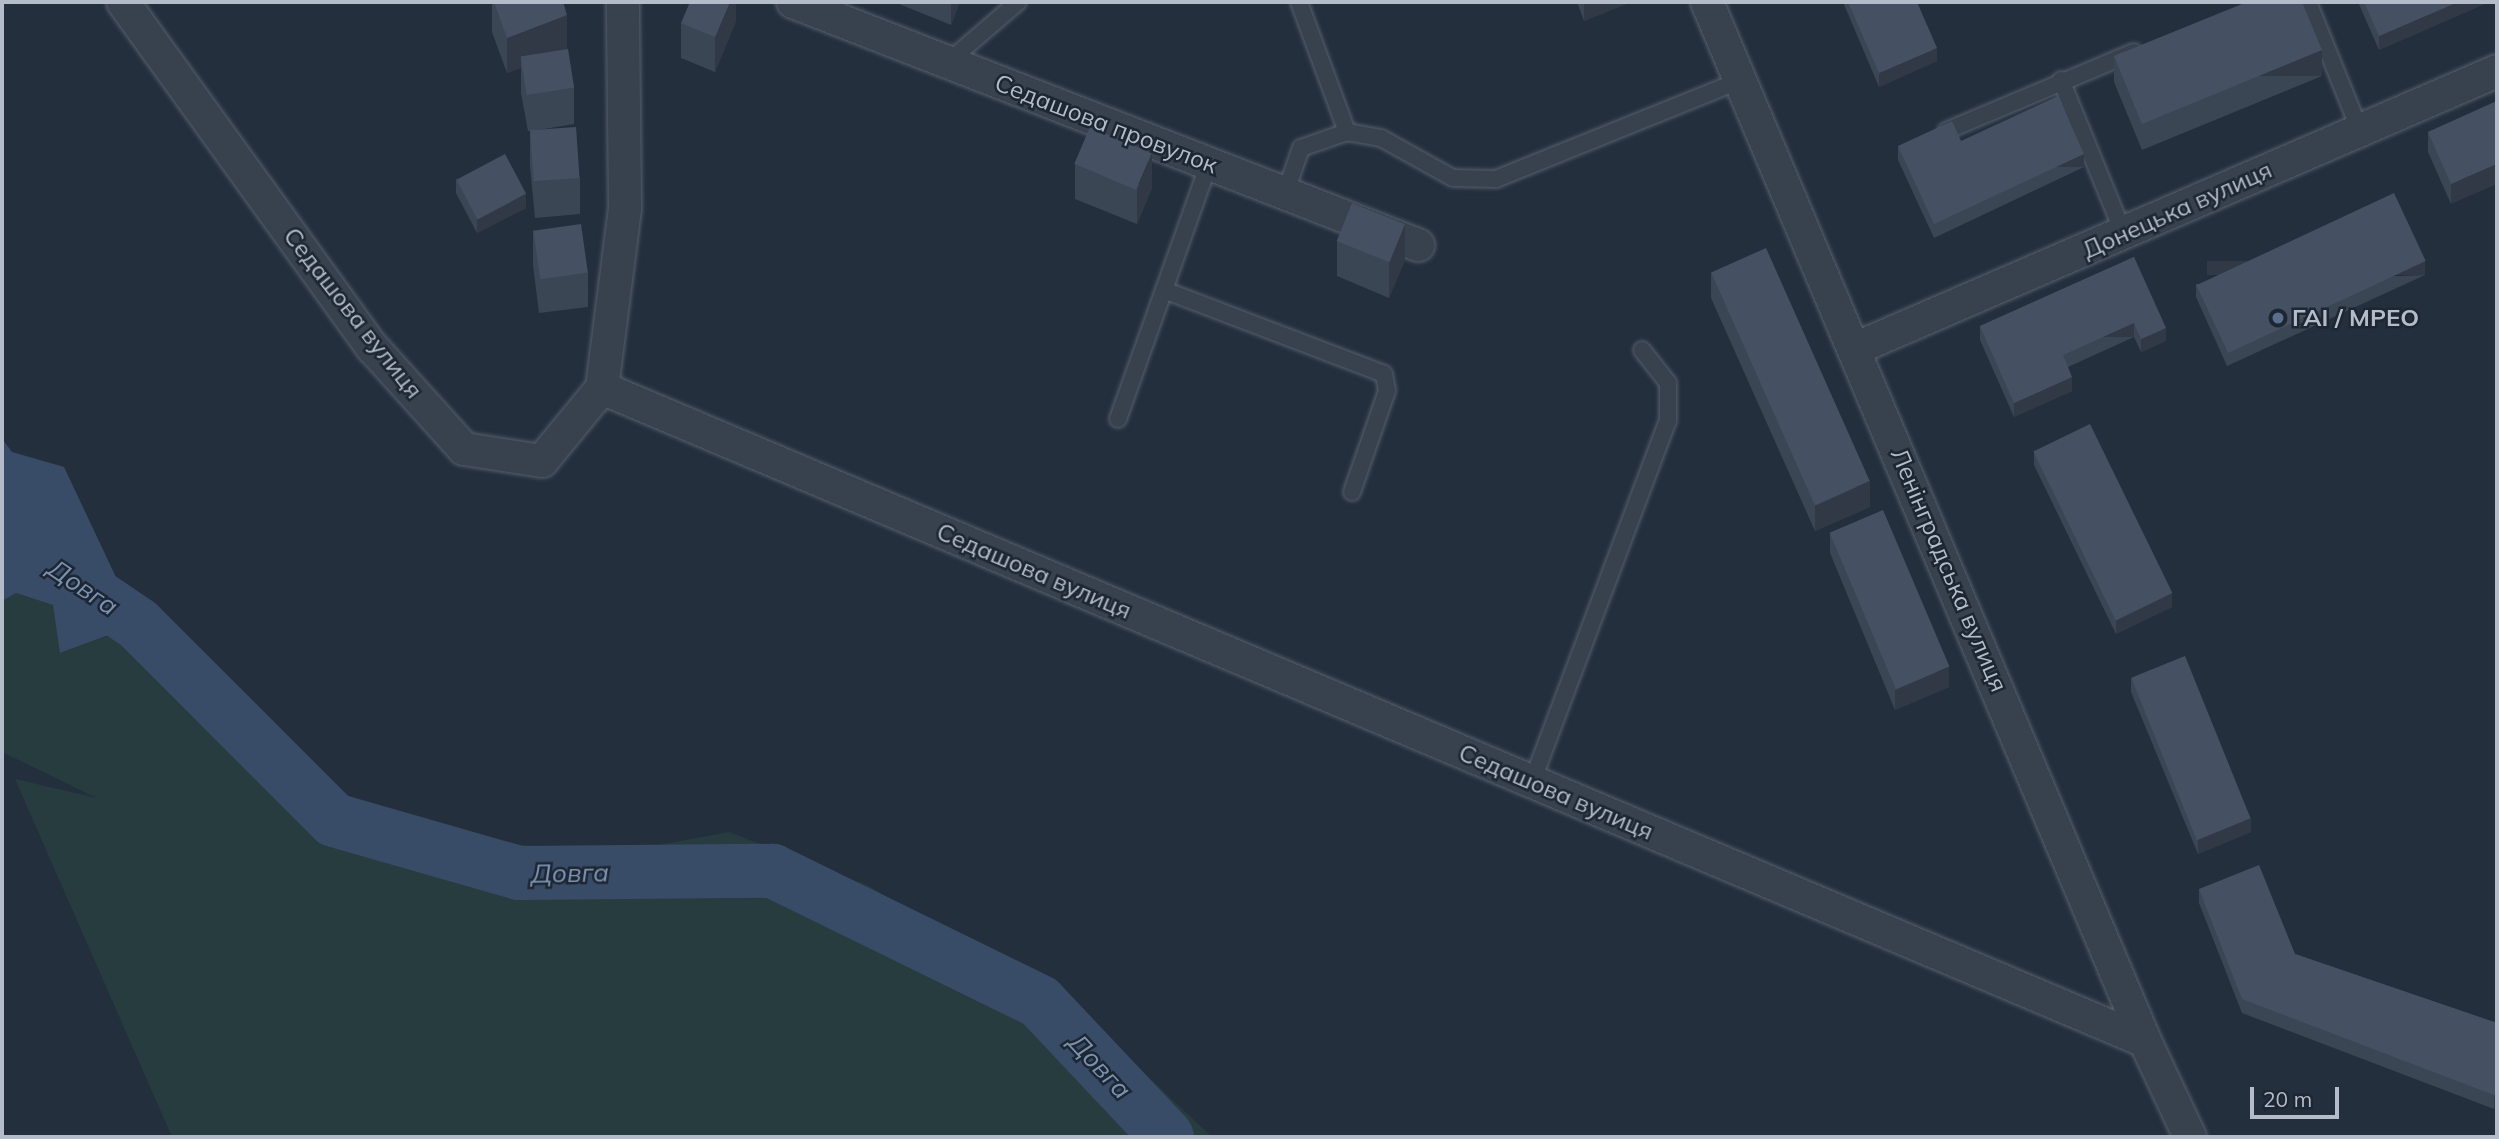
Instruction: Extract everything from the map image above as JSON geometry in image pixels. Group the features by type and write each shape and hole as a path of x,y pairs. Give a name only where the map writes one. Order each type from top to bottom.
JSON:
{"street":[{"name":"Седашова вулиця","path":"123,2 373,348 464,449 542,461 601,388 2145,1041"},
{"path":"601,388 625,208 623,2"},
{"name":"Седашова провулок","path":"793,2 1418,246"},
{"name":"Ленінградська вулиця","path":"1707,2 1857,348 2145,1041 2190,1137"},
{"name":"Донецька вулиця","path":"1857,348 2124,234 2359,128 2497,71"}],"lane":[{"path":"948,62 1018,2"},
{"path":"1299,2 1347,132"},
{"path":"2308,2 2359,128"},
{"path":"1945,131 2061,80 2148,47"},
{"path":"1285,194 1301,148 1347,132 1381,138 1453,178 1496,179 1741,80"},
{"path":"2061,80 2124,234"},
{"path":"1118,419 1209,164"},
{"path":"1164,290 1384,374 1387,391 1352,492"},
{"path":"1532,782 1668,421 1668,383 1642,350"}],"green space":[{"path":"16,593 53,605 61,653 138,624 342,794 466,840 616,853 729,832 869,886 943,931 1142,1071 1212,1137 172,1137 15,779 97,798 2,752 2,601"}],"water":[{"path":"2,439 12,452 64,467 138,624 60,653 53,605 16,593 2,601"}],"building":[{"path":"494,2 563,2 567,15 507,38"},
{"path":"690,2 730,2 715,37 681,23"},
{"path":"1848,2 1917,2 1937,48 1879,73"},
{"path":"2247,2 2302,2 2322,50 2142,124 2114,56"},
{"path":"2364,2 2458,2 2379,36"},
{"path":"568,49 574,88 527,95 521,57"},
{"path":"2058,96 2084,154 1934,224 1898,146 1952,121 1961,141"},
{"path":"2497,101 2497,164 2451,184 2428,132"},
{"path":"576,127 580,178 534,181 530,130"},
{"path":"1090,127 1152,153 1136,190 1074,164"},
{"path":"505,154 526,194 478,220 456,180"},
{"path":"2394,193 2426,261 2228,353 2196,285"},
{"path":"1352,203 1405,224 1389,262 1337,241"},
{"path":"581,224 588,273 540,279 533,231"},
{"path":"1766,248 1870,481 1815,505 1711,272"},
{"path":"2134,257 2166,328 2141,339 2134,323 2063,355 2072,377 2014,403 1980,326"},
{"path":"2090,424 2172,593 2116,621 2033,452"},
{"path":"1883,510 1949,666 1896,689 1830,533"},
{"path":"2185,656 2251,818 2197,840 2131,678"},
{"path":"2259,865 2295,954 2497,1021 2497,1094 2242,999 2199,889"}],"waterway":[{"name":"Довга","path":"2,532 138,624 334,820 519,873 773,871 1040,1002 1167,1137"}],"place":[{"name":"ГАІ / МРЕО","path":"2278,318"}]}
